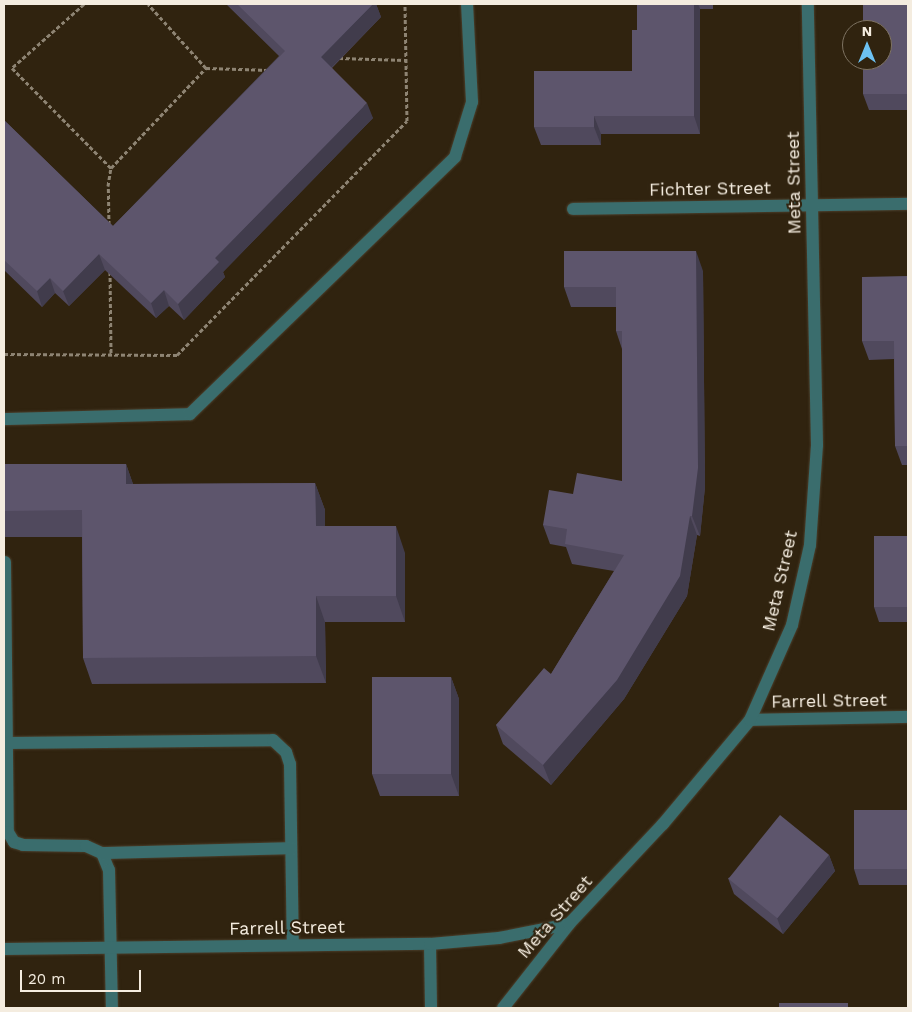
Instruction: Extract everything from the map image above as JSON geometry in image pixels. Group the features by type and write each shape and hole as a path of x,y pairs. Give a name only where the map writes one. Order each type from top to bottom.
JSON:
{"street":[{"path":"4,419 190,414 455,157 472,102 467,4"},
{"name":"Meta Street","path":"503,1008 569,924 663,824 750,720 792,625 810,546 817,445 808,4"},
{"name":"Fichter Street","path":"573,209 908,204"},
{"path":"5,562 8,832 14,842 23,845 86,846 102,853 292,848"},
{"name":"Farrell Street","path":"750,720 908,717"},
{"path":"8,743 273,740 286,752 290,764 293,945"},
{"path":"102,853 109,870 112,1008"},
{"name":"Farrell Street","path":"4,949 430,944 499,938 569,924"},
{"path":"430,944 431,1008"}],"path":[{"path":"84,4 12,68 111,168"},
{"path":"148,4 206,68 275,70"},
{"path":"4,354 177,355 407,121 405,4"},
{"path":"332,58 406,60"},
{"path":"109,226 108,186 111,168 206,68"},
{"path":"110,265 111,354"}],"building":[{"path":"237,4 373,4 321,57 367,103 215,258 219,262 178,304 164,290 151,303 99,254 63,291 50,278 37,291 4,260 4,120 113,226 285,51"},
{"path":"637,4 694,4 694,116 594,116 594,127 534,127 534,71 632,71 632,30 637,30"},
{"path":"863,4 908,4 908,94 863,94 863,70 892,70 892,20 863,20"},
{"path":"564,251 696,251 698,468 692,516 690,516 680,576 617,680 543,765 496,725 544,668 551,674 624,555 565,544 567,529 543,525 549,490 573,494 577,473 622,481 622,331 616,331 616,287 564,287"},
{"path":"908,276 908,446 895,446 894,341 862,341 862,277"},
{"path":"4,464 126,464 126,484 315,483 316,526 396,526 396,596 316,596 316,656 83,658 82,510 4,511"},
{"path":"874,536 908,536 908,607 874,607"},
{"path":"372,677 451,677 451,774 372,774"},
{"path":"854,810 908,810 908,869 854,869"},
{"path":"780,815 829,855 777,918 728,879"},
{"path":"779,1003 848,1003 848,1008 779,1008"}]}
